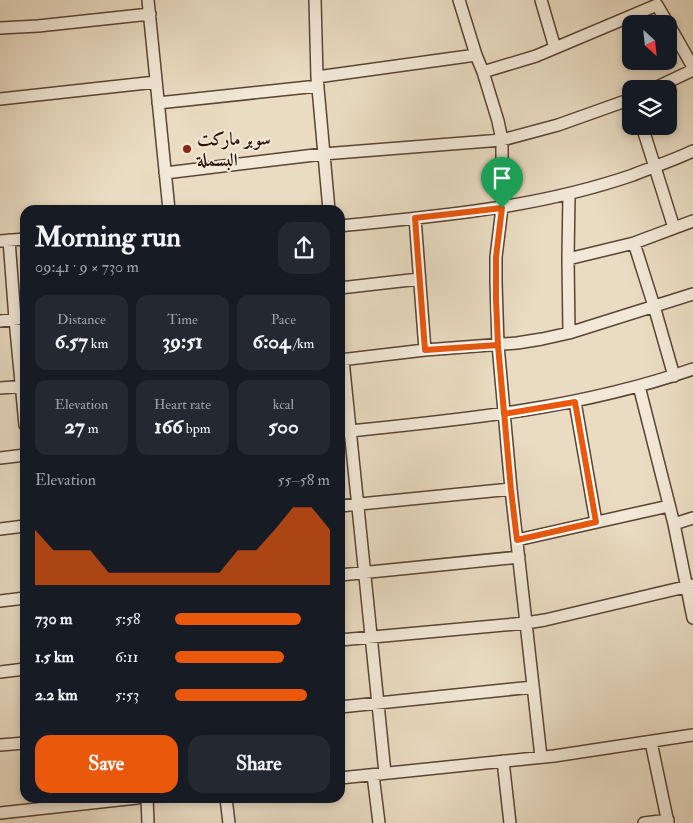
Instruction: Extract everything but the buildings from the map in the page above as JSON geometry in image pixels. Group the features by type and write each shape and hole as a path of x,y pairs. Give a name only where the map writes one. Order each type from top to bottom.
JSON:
{"street":[{"path":"148,0 168,205"},
{"path":"315,0 318,81 328,205"},
{"path":"459,0 476,56 483,72 502,140 502,208 496,257 498,345 511,490 541,757"},
{"path":"541,0 555,48"},
{"path":"483,72 536,56 655,3 662,15"},
{"path":"0,28 38,26 150,14"},
{"path":"671,80 693,69 678,42"},
{"path":"158,103 318,81 476,56"},
{"path":"0,99 156,82"},
{"path":"165,173 323,154 502,140 558,125 622,102"},
{"path":"645,135 674,228"},
{"path":"345,225 502,208 570,194 655,167 693,151"},
{"path":"569,333 568,259 570,194"},
{"path":"415,218 425,350"},
{"path":"568,259 634,243 693,221"},
{"path":"0,321 20,319 5,241 20,240"},
{"path":"634,243 674,376"},
{"path":"345,287 419,279"},
{"path":"345,360 425,350 534,341 569,333 693,294"},
{"path":"379,823 378,703 358,505 345,432 504,414 575,402 674,376 693,369"},
{"path":"0,388 20,386"},
{"path":"638,386 690,586 693,618"},
{"path":"575,402 596,522"},
{"path":"0,458 20,456"},
{"path":"345,506 511,490"},
{"path":"517,540 669,506"},
{"path":"674,524 693,518"},
{"path":"0,529 20,527"},
{"path":"345,574 519,557"},
{"path":"345,640 546,620 690,586"},
{"path":"0,601 20,599"},
{"path":"0,672 20,670"},
{"path":"345,706 533,687"},
{"path":"345,777 541,757 693,735"},
{"path":"644,823 668,822 651,742"},
{"path":"0,745 20,743"},
{"path":"503,761 510,823"},
{"path":"0,813 91,803"},
{"path":"147,803 148,823"},
{"path":"227,803 229,823"}],"place":[{"name":"سوبر ماركت البسملة","path":"187,149"}],"route":[{"path":"502,208 415,218 425,350 498,345 504,414 575,402 596,522 517,540 511,490 498,345 496,257 502,208"}]}
